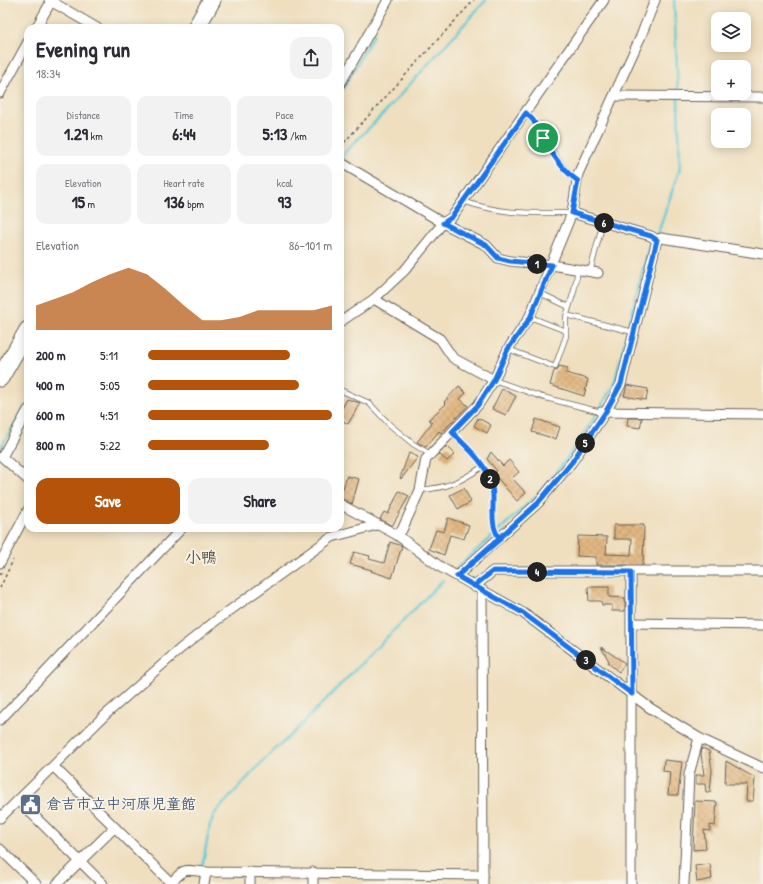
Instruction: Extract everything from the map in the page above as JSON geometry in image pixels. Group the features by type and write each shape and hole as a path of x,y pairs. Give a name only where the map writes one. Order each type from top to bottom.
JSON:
{"highway":[{"path":"198,24 212,0"},
{"path":"0,378 24,337"}],"street":[{"path":"38,24 51,0 90,24"},
{"path":"344,77 388,0"},
{"path":"344,319 374,299 404,270 443,223 452,217 604,0"},
{"path":"397,535 402,530 420,490 426,459 478,405 494,380 508,349 530,317 572,213 578,174 641,36 655,0"},
{"path":"0,93 24,49"},
{"path":"614,96 763,97"},
{"path":"344,164 443,223 486,245 498,258 510,261 552,265 594,273"},
{"path":"572,213 654,238 763,254"},
{"path":"457,576 500,539 554,485 572,462 601,412 621,384 654,238"},
{"path":"374,299 440,339 453,358 494,380"},
{"path":"601,412 763,414"},
{"path":"24,417 2,457 24,476"},
{"path":"344,506 397,535 457,576 523,613 650,708 699,738 763,768"},
{"path":"0,563 24,518"},
{"path":"0,818 54,767 103,717 180,648 332,537 377,525"},
{"path":"0,720 178,532"},
{"path":"54,767 171,884 181,872 188,869 206,872 313,872 483,880 478,589 493,571 763,571"},
{"path":"631,572 631,884"},
{"path":"632,623 763,625"},
{"path":"684,884 689,774 699,738"},
{"path":"18,800 102,884"},
{"path":"57,884 114,828"},
{"path":"0,849 36,884"},
{"path":"204,884 206,872"},
{"path":"250,872 250,884"},
{"path":"313,872 313,884"}],"lane":[{"path":"526,113 533,120 555,158 567,173 578,181"},
{"path":"462,201 488,210 513,214 572,213"},
{"path":"594,273 604,222"},
{"path":"508,349 555,367 559,360 566,331 566,317 574,291 578,270"},
{"path":"540,293 569,306"},
{"path":"570,316 632,332"},
{"path":"530,317 566,331"},
{"path":"494,380 542,397 601,412"},
{"path":"344,392 369,403 390,425 413,444 430,454"},
{"path":"452,432 474,454 492,484 494,531 500,539"},
{"path":"420,490 444,488 467,477 482,467"}],"path":[{"path":"344,143 474,0"}],"building":[{"path":"559,366 568,368 566,373 588,379 584,396 550,385 554,371 558,370"},
{"path":"627,385 648,389 646,400 624,396"},
{"path":"459,386 466,393 460,399 468,406 441,433 439,431 426,447 417,442 432,423 429,419 446,404 444,402"},
{"path":"502,389 516,396 506,415 492,409"},
{"path":"347,399 360,403 348,424 344,422 344,405"},
{"path":"478,418 491,425 487,433 474,426"},
{"path":"628,418 642,418 640,428 627,426"},
{"path":"536,419 560,427 556,439 532,432"},
{"path":"447,446 455,454 447,461 439,454"},
{"path":"491,452 503,466 509,460 519,472 512,478 526,493 517,501 494,474 497,471 487,459"},
{"path":"409,453 418,457 401,479 400,478"},
{"path":"347,476 359,479 352,504 344,500 344,485"},
{"path":"464,488 471,502 458,509 450,495"},
{"path":"399,491 409,496 392,526 380,519 384,512 388,514"},
{"path":"448,518 469,525 464,539 450,535 444,555 429,549 436,530 444,532"},
{"path":"614,525 644,525 643,565 596,565 596,557 577,556 578,536 607,537 606,554 631,555 632,539 614,539"},
{"path":"390,542 402,546 392,578 371,571 372,570 350,564 354,552 370,556 369,559 384,563"},
{"path":"588,587 609,587 609,597 625,598 625,611 612,611 612,605 602,605 601,601 589,601"},
{"path":"601,647 625,663 619,672 608,663 609,661"},
{"path":"702,748 709,751 712,770 710,792 706,792 705,784 696,784 696,775 704,775 701,754"},
{"path":"664,760 682,762 678,795 668,795 670,772 663,771"},
{"path":"726,761 755,778 753,801 746,801 747,784 725,784"},
{"path":"695,801 717,802 715,826 710,825 710,831 704,830 706,849 693,850"},
{"path":"710,864 712,879 697,882 695,866"}],"waterway":[{"path":"344,153 385,112 486,0"},
{"path":"674,0 678,93"},
{"path":"344,87 374,34"},
{"path":"458,567 540,493 566,460 595,417 614,384 650,242 658,233 680,168 678,98"},
{"path":"0,448 24,409"},
{"path":"199,884 210,825 215,813 264,760 294,732 443,580"}],"place":[{"name":"倉吉市立中河原児童館","path":"30,804"}],"district":[{"name":"小鴨","path":"201,557"}],"route":[{"path":"543,138 533,120 526,113 452,217 443,223 486,245 498,258 510,261 552,265 530,318 508,349 494,380 478,405 452,432 474,454 488,475 492,484 494,531 500,539 457,576 482,591 523,613 632,694 631,572 493,571 474,586 457,576 505,535 538,503 572,462 605,413 621,384 657,240 651,236 572,213 578,181 567,173 555,158 543,138"}]}
